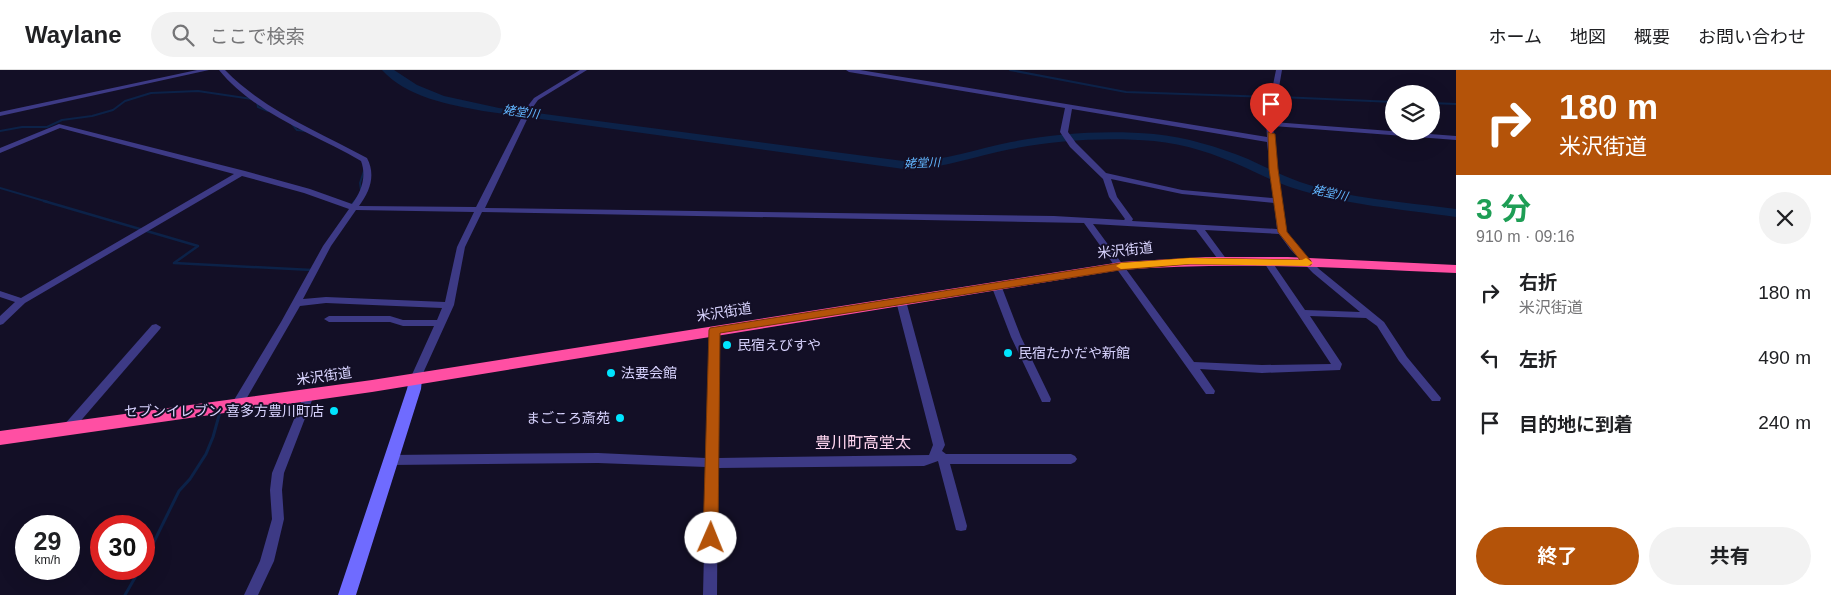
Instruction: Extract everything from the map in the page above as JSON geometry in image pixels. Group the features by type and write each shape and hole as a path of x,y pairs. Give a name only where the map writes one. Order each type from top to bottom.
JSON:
{"highway":[{"name":"米沢街道","path":"0,438 415,379 1120,266 1223,260 1456,268"}],"street":[{"path":"0,114 206,70"},
{"path":"222,70 234,84 273,111 364,160 368,170 365,189 327,246 237,405"},
{"path":"347,595 414,389 415,379 449,305 461,247 481,210 532,103 584,70"},
{"path":"850,70 877,72 1069,107 1271,140"},
{"path":"1279,70 1270,124 1273,169 1282,232 1308,263 1381,324 1404,359 1436,398"},
{"path":"1069,107 1064,132 1071,143 1105,175 1113,197 1129,219 1128,223"},
{"path":"1270,124 1456,138"},
{"path":"0,152 59,126 307,191 354,208 1088,221 1282,232"},
{"path":"0,322 22,301 242,173"},
{"path":"1105,175 1182,192 1278,201"},
{"path":"1088,221 1210,391"},
{"path":"1198,226 1223,260"},
{"path":"1192,365 1262,369 1336,367 1337,364 1267,261"},
{"path":"996,286 1016,337 1046,399"},
{"path":"0,294 22,301"},
{"path":"296,303 326,300 449,305"},
{"path":"901,300 939,445 940,456 961,526"},
{"path":"1301,313 1368,315"},
{"path":"329,319 390,319 403,323 441,323"},
{"path":"67,429 156,327"},
{"path":"710,595 714,330"},
{"path":"251,595 267,561 278,519 276,490 278,473 309,395"},
{"path":"390,460 598,458 711,463 924,461 940,456 1071,458"}],"waterway":[{"name":"姥堂川","path":"387,70 414,87 440,98 499,111 911,166 936,163 1010,146 1059,138 1110,136 1168,140 1219,152 1289,183 1315,191 1355,199 1456,213"},
{"path":"1010,70 1126,92 1270,97"},
{"path":"0,131 22,127 47,127 62,120 92,116 113,110 125,101 151,93 198,91 252,99"},
{"path":"1280,97 1385,102"},
{"path":"257,101 258,107 268,111"},
{"path":"1440,103 1456,104"},
{"path":"292,124 297,130 306,131"},
{"path":"361,190 360,183 364,171"},
{"path":"0,188 48,202"},
{"path":"354,202 358,197"},
{"path":"44,201 198,246 174,263 312,270"},
{"path":"351,206 355,201"},
{"path":"155,540 179,491 190,479 206,454 220,412"},
{"path":"125,595 134,580"}],"slow traffic":[{"path":"1121,266 1190,261 1230,260 1308,263 1306,261"}],"place":[{"name":"民宿えびすや","path":"727,345"},
{"name":"民宿たかだや新館","path":"1008,353"},
{"name":"法要会館","path":"611,373"},
{"name":"セブンイレブン 喜多方豊川町店","path":"334,411"},
{"name":"まごころ斎苑","path":"620,418"}],"district":[{"name":"豊川町高堂太","path":"863,442"}],"route":[{"path":"711,538 714,330 1120,266 1230,260 1308,263 1282,232 1273,169 1271,134"}]}
